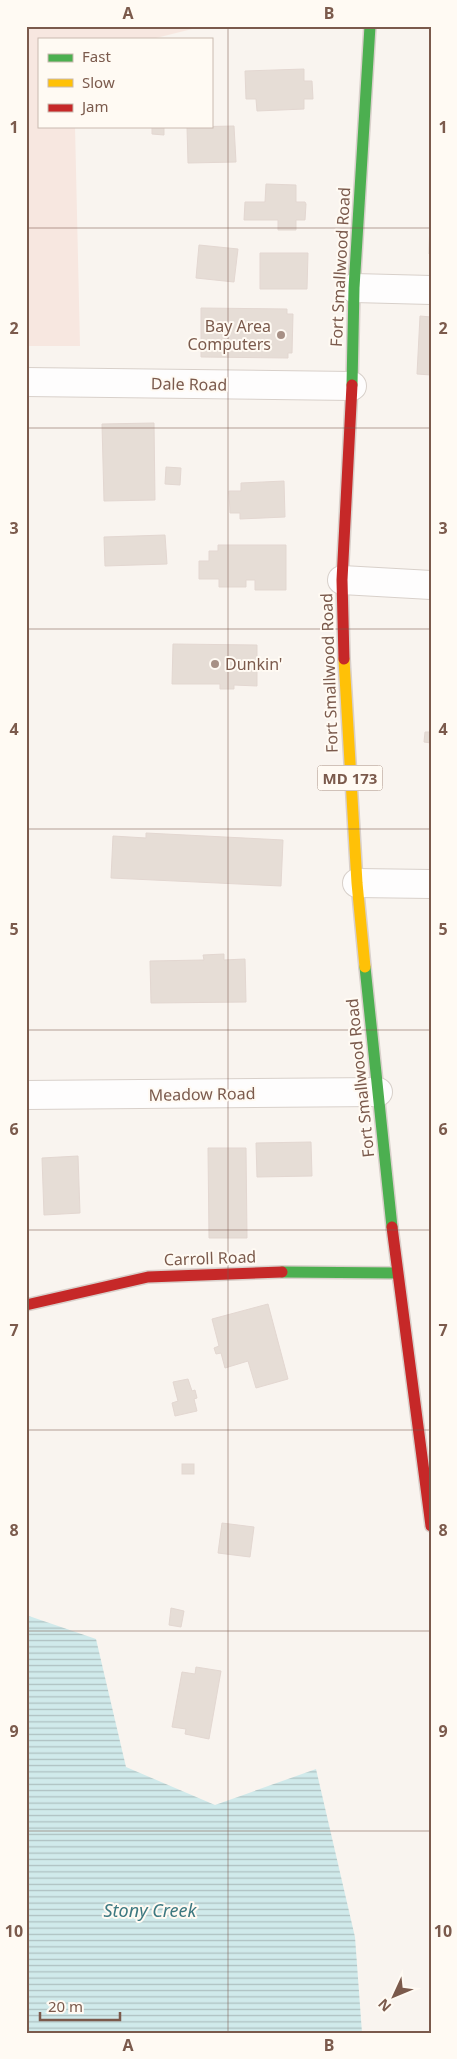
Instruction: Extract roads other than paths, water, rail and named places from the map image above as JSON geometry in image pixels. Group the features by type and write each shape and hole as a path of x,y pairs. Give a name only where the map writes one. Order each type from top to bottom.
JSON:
{"main road":[{"name":"Fort Smallwood Road","path":"370,26 354,288 352,386 342,580 344,682 357,882 378,1092 397,1273 431,1526"},
{"name":"Carroll Road","path":"26,1305 148,1277 262,1272 397,1273"}],"street":[{"path":"354,288 431,290"},
{"name":"Dale Road","path":"26,382 352,386"},
{"path":"342,580 431,585"},
{"path":"357,882 431,884"},
{"name":"Meadow Road","path":"26,1096 378,1092"}],"water":[{"name":"Stony Creek","path":"26,1615 96,1639 126,1767 215,1805 316,1769 355,1937 362,2033 26,2033"}],"place":[{"name":"Bay Area Computers","path":"281,335"},
{"name":"Dunkin'","path":"215,664"}]}
